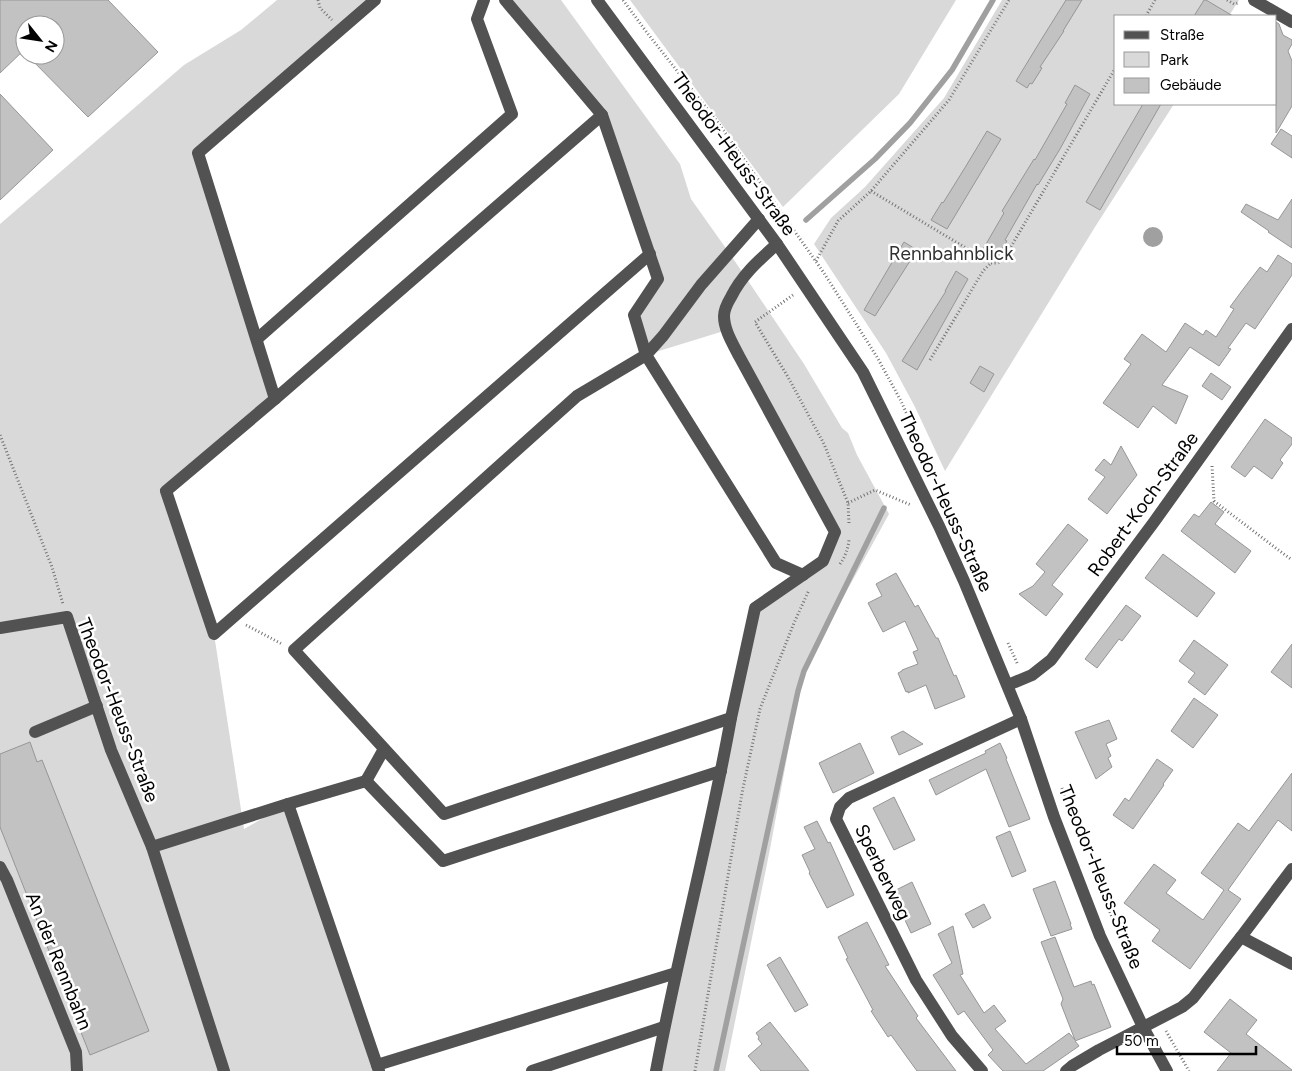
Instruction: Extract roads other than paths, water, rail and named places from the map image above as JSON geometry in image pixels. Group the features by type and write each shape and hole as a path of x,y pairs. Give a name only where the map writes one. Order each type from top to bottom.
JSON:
{"street":[{"path":"275,399 198,152 376,0"},
{"path":"257,338 512,114 477,18 484,0"},
{"path":"505,0 602,114 658,279 634,316 646,355 776,564 808,579"},
{"name":"Theodor-Heuss-Straße","path":"597,0 777,244 863,372 934,515 964,582 1008,685 1054,817 1100,936 1143,1027 1167,1071"},
{"path":"1254,0 1292,22"},
{"path":"602,114 275,399 166,491 214,634 650,254"},
{"path":"731,718 444,814 294,650 577,396 646,355 663,336 701,285 759,219"},
{"path":"656,1071 755,608 808,579 823,561 835,532 726,330 724,315 737,285 748,270 777,244"},
{"name":"Robert-Koch-Straße","path":"1008,685 1032,675 1050,660 1154,522 1292,329"},
{"name":"Theodor-Heuss-Straße","path":"0,628 67,617 112,750 152,847 224,1071"},
{"path":"35,732 97,706"},
{"name":"Sperberweg","path":"982,1071 952,1036 916,980 836,818 840,808 849,798 1021,719"},
{"path":"152,847 366,781 384,749"},
{"path":"366,781 443,860 721,771"},
{"path":"288,804 378,1068 676,973"},
{"name":"An der Rennbahn","path":"0,867 76,1052 77,1071"},
{"path":"1066,1071 1099,1050 1159,1019 1193,998 1292,869"},
{"path":"1241,937 1292,964"},
{"path":"532,1071 664,1027"}],"waterway":[{"path":"806,220 875,159 910,123 952,70 993,0"},
{"path":"716,1071 798,691 804,671 884,508"}],"park label":[{"name":"Rennbahnblick","path":"951,253"}]}
